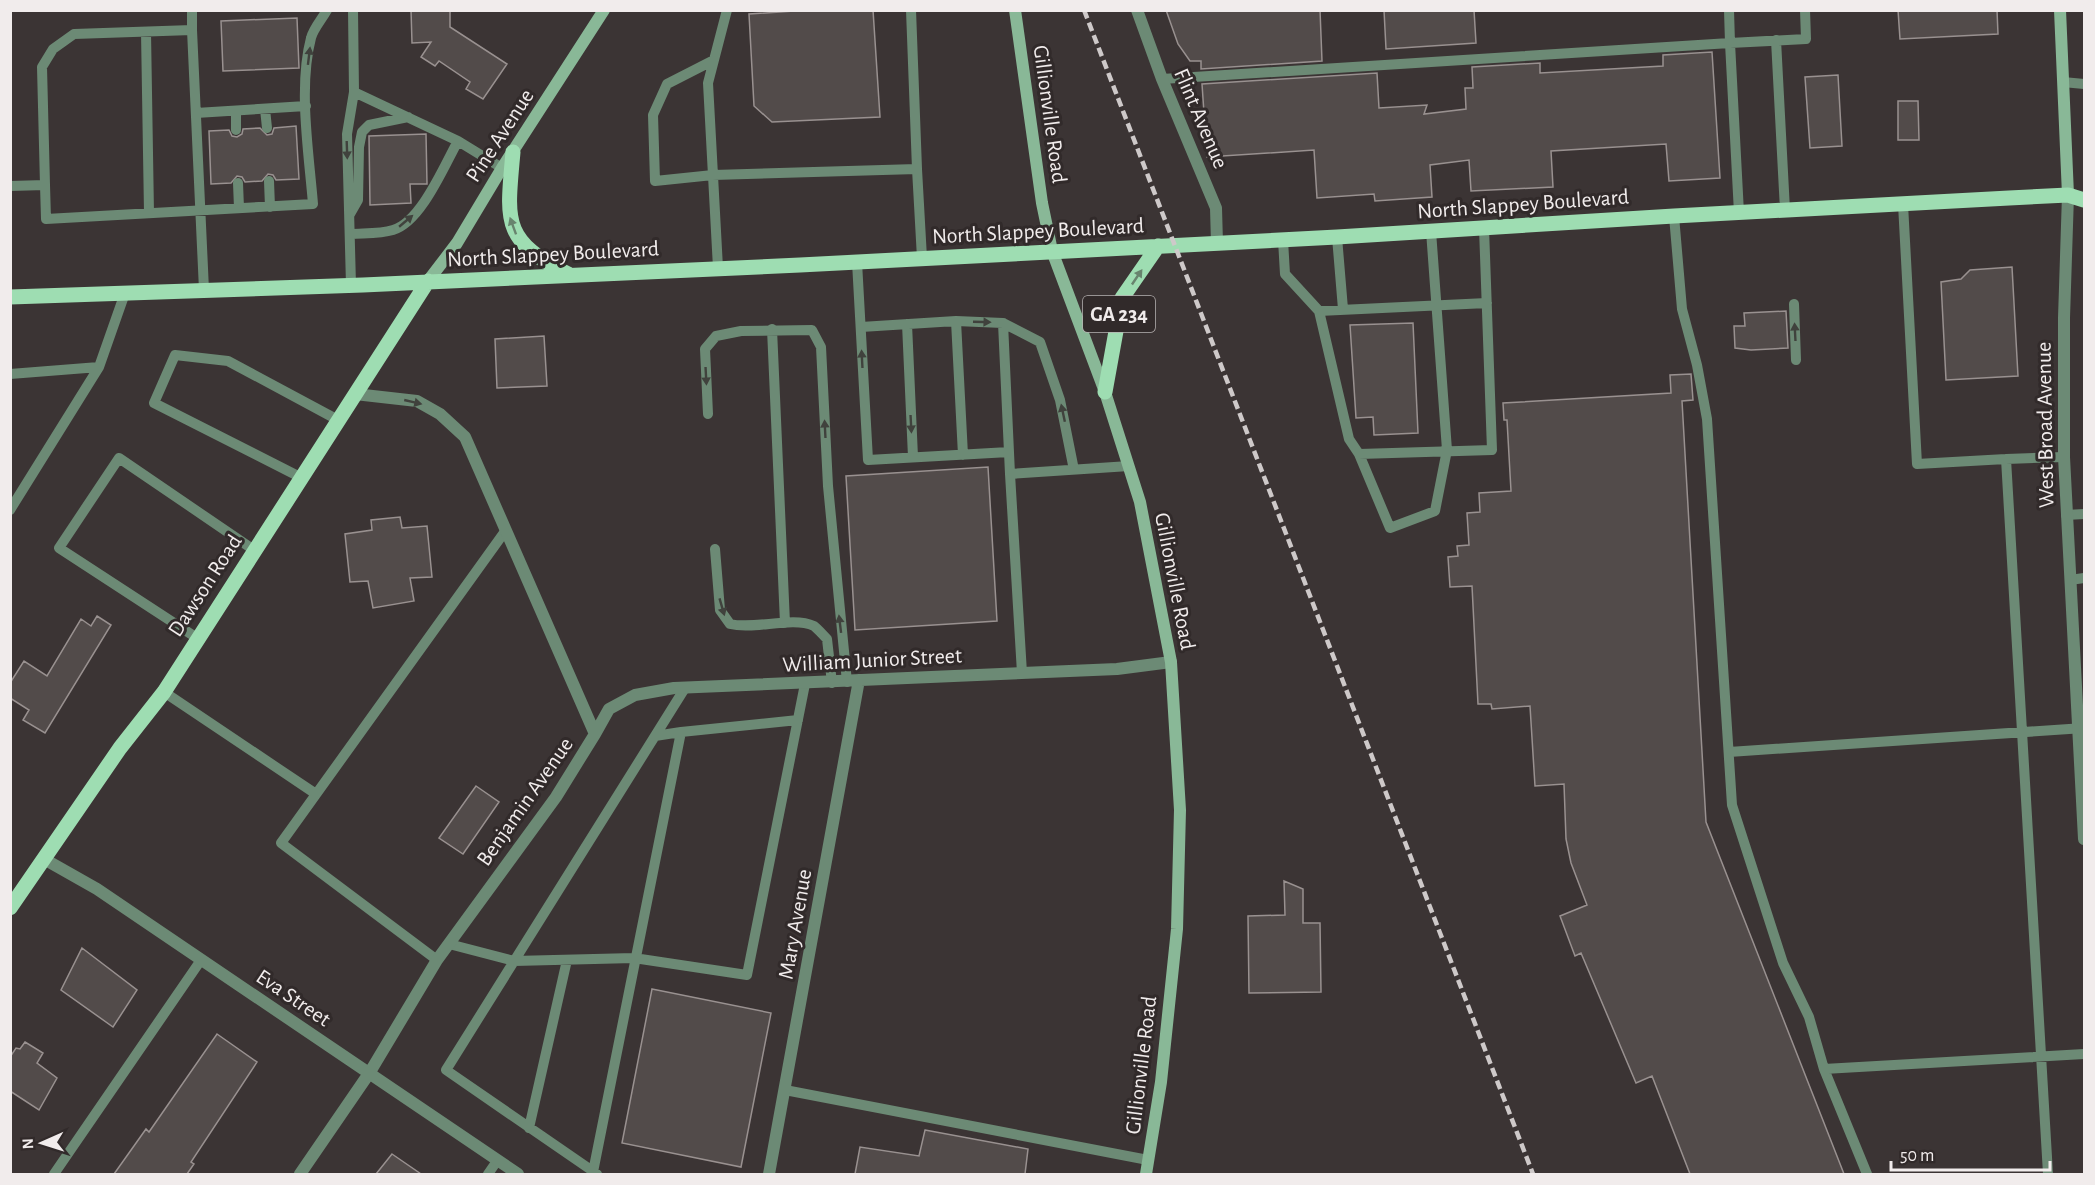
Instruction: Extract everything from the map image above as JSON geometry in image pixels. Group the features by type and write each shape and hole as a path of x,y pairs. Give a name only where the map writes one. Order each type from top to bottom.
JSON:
{"main road":[{"name":"Pine Avenue","path":"428,281 457,243 501,168 604,10"},
{"name":"Gillionville Road","path":"1015,10 1042,203 1052,251 1105,392 1129,466 1148,538 1171,662 1180,810 1177,929 1161,1082 1146,1174"},
{"name":"West Broad Avenue","path":"2060,10 2068,195"},
{"path":"513,152 509,212 512,228 529,251 571,276"},
{"name":"North Slappey Boulevard","path":"10,297 571,276 1283,240 2068,195 2085,189"},
{"name":"North Slappey Boulevard","path":"2068,195 2085,200"},
{"name":"GA 234","path":"1105,392 1122,298 1158,246"},
{"name":"Dawson Road","path":"10,908 120,748 164,692 428,281"}],"street":[{"name":"Flint Avenue","path":"1137,10 1162,79 1216,208 1217,243"},
{"name":"West Broad Avenue","path":"2068,195 2064,318 2064,457 2081,728 2085,839"},
{"name":"Benjamin Avenue","path":"300,1174 370,1072 437,960 556,798 595,735 465,437 440,414 417,401 355,394"},
{"name":"William Junior Street","path":"595,735 609,709 635,695 685,688 1117,669 1171,662"},
{"name":"Mary Avenue","path":"769,1174 853,681"},
{"name":"Eva Street","path":"44,859 97,889 518,1174"}],"lane":[{"path":"192,10 204,290"},
{"path":"192,30 74,34 53,49 42,67 46,219 313,204 306,106 311,37 327,10"},
{"path":"351,285 347,134 354,92 353,10"},
{"path":"718,268 708,83 727,10"},
{"path":"911,10 922,258"},
{"path":"1729,10 1740,213"},
{"path":"1162,79 1806,39 1804,10"},
{"path":"146,32 149,213"},
{"path":"1776,40 1785,210"},
{"path":"714,60 667,84 653,116 655,181 713,175 917,169"},
{"path":"2063,82 2085,84"},
{"path":"354,92 458,141 501,168"},
{"path":"196,113 306,106"},
{"path":"265,109 267,128"},
{"path":"236,111 236,130"},
{"path":"350,214 358,200 359,147 362,132 369,124 408,117"},
{"path":"351,234 393,230 406,223 422,205 458,141"},
{"path":"269,181 270,207"},
{"path":"237,183 239,208"},
{"path":"10,186 45,185"},
{"path":"1904,204 1917,464 2064,457"},
{"path":"1674,216 1682,309 1697,365 1707,419 1734,814 1779,952 1809,1017 1824,1069 1867,1174"},
{"path":"1359,454 1492,450 1484,228"},
{"path":"1283,240 1285,274 1319,311 1349,439 1359,454 1390,528 1436,511 1447,450 1431,231"},
{"path":"1337,237 1343,309"},
{"path":"857,262 868,460 1010,452"},
{"path":"10,510 99,367 125,293"},
{"path":"1319,311 1486,303"},
{"path":"1794,304 1796,360"},
{"path":"861,327 956,321 1003,323 1040,342 1060,400 1074,470"},
{"path":"956,321 963,454"},
{"path":"1003,323 1022,673"},
{"path":"907,324 913,458"},
{"path":"772,329 785,623"},
{"path":"708,414 705,349 716,336 741,331 772,329 812,330 821,347 828,486 853,681"},
{"path":"300,477 154,403 175,355 228,361 338,420"},
{"path":"10,374 99,367"},
{"path":"197,638 59,548 119,458 254,550"},
{"path":"2006,459 2048,1174"},
{"path":"1010,474 1129,466"},
{"path":"2066,515 2085,514"},
{"path":"437,960 281,843 506,530"},
{"path":"715,549 720,610 730,624 745,628 785,623 813,626 828,639 832,683"},
{"path":"2070,579 2085,578"},
{"path":"449,944 514,961 634,958 747,975 805,684"},
{"path":"681,732 634,958 595,1173 446,1070 685,688"},
{"path":"164,692 316,794"},
{"path":"655,736 798,720"},
{"path":"1730,752 2081,728"},
{"path":"54,1174 201,960"},
{"path":"530,1128 567,960"},
{"path":"1824,1069 2085,1054"},
{"path":"785,1090 1148,1160"},
{"path":"488,1174 497,1161"}],"building":[{"path":"411,10 450,10 450,27 507,64 483,99 466,89 470,82 439,61 435,66 421,57 431,42 412,43"},
{"path":"809,10 873,10 880,117 772,122 754,106 749,14"},
{"path":"1166,10 1320,10 1322,61 1201,69 1201,61 1190,61 1178,44"},
{"path":"1384,10 1474,10 1476,43 1386,49"},
{"path":"1898,10 1997,10 1998,34 1900,39"},
{"path":"297,18 299,68 223,71 221,21"},
{"path":"1712,52 1720,178 1669,181 1666,144 1551,151 1553,187 1471,191 1469,160 1430,165 1432,197 1375,201 1374,194 1317,198 1314,150 1207,157 1202,84 1377,73 1379,108 1427,105 1424,114 1466,109 1465,88 1473,88 1472,67 1540,63 1540,73 1663,66 1663,55"},
{"path":"1838,75 1842,146 1810,148 1805,77"},
{"path":"1898,101 1918,101 1919,140 1898,140"},
{"path":"296,126 299,179 276,180 273,175 268,174 262,181 245,182 242,177 237,176 231,183 211,184 209,131 229,130 232,136 237,137 242,134 243,129 260,128 267,135 272,134 274,128"},
{"path":"426,134 427,184 410,184 411,203 370,205 369,136"},
{"path":"2012,267 2018,376 1946,380 1941,282 1961,279 1970,270"},
{"path":"1786,311 1788,348 1751,350 1735,348 1734,326 1745,326 1744,313"},
{"path":"1413,323 1418,433 1374,435 1373,417 1356,418 1350,325"},
{"path":"544,336 547,386 497,388 495,339"},
{"path":"1691,374 1693,400 1682,401 1706,822 1844,1174 1690,1174 1652,1076 1636,1083 1581,953 1575,956 1560,916 1587,905 1571,863 1566,839 1564,784 1535,786 1530,706 1492,709 1491,704 1478,704 1472,586 1450,587 1448,557 1458,556 1457,546 1469,545 1467,513 1480,512 1479,493 1511,491 1507,420 1504,420 1503,403 1671,393 1670,375"},
{"path":"988,467 997,621 855,630 846,476"},
{"path":"400,517 402,528 427,526 432,577 410,578 414,601 373,608 368,581 350,582 345,534 372,530 371,520"},
{"path":"97,616 111,625 45,733 23,720 29,710 10,698 10,683 24,661 47,676 81,619 91,626"},
{"path":"476,786 499,802 463,854 439,838"},
{"path":"1284,881 1303,889 1303,923 1320,923 1321,992 1249,993 1248,916 1285,915"},
{"path":"82,948 137,990 113,1027 61,990"},
{"path":"652,989 771,1013 741,1167 622,1143"},
{"path":"217,1034 257,1062 191,1162 194,1164 187,1174 114,1174 146,1129 149,1132"},
{"path":"25,1042 43,1053 37,1063 57,1078 39,1110 10,1091 10,1057 16,1048 20,1049"},
{"path":"925,1130 1028,1149 1025,1174 855,1174 860,1147 919,1156"},
{"path":"392,1154 421,1174 376,1174"}],"railway":[{"path":"1084,10 1533,1174"}]}
